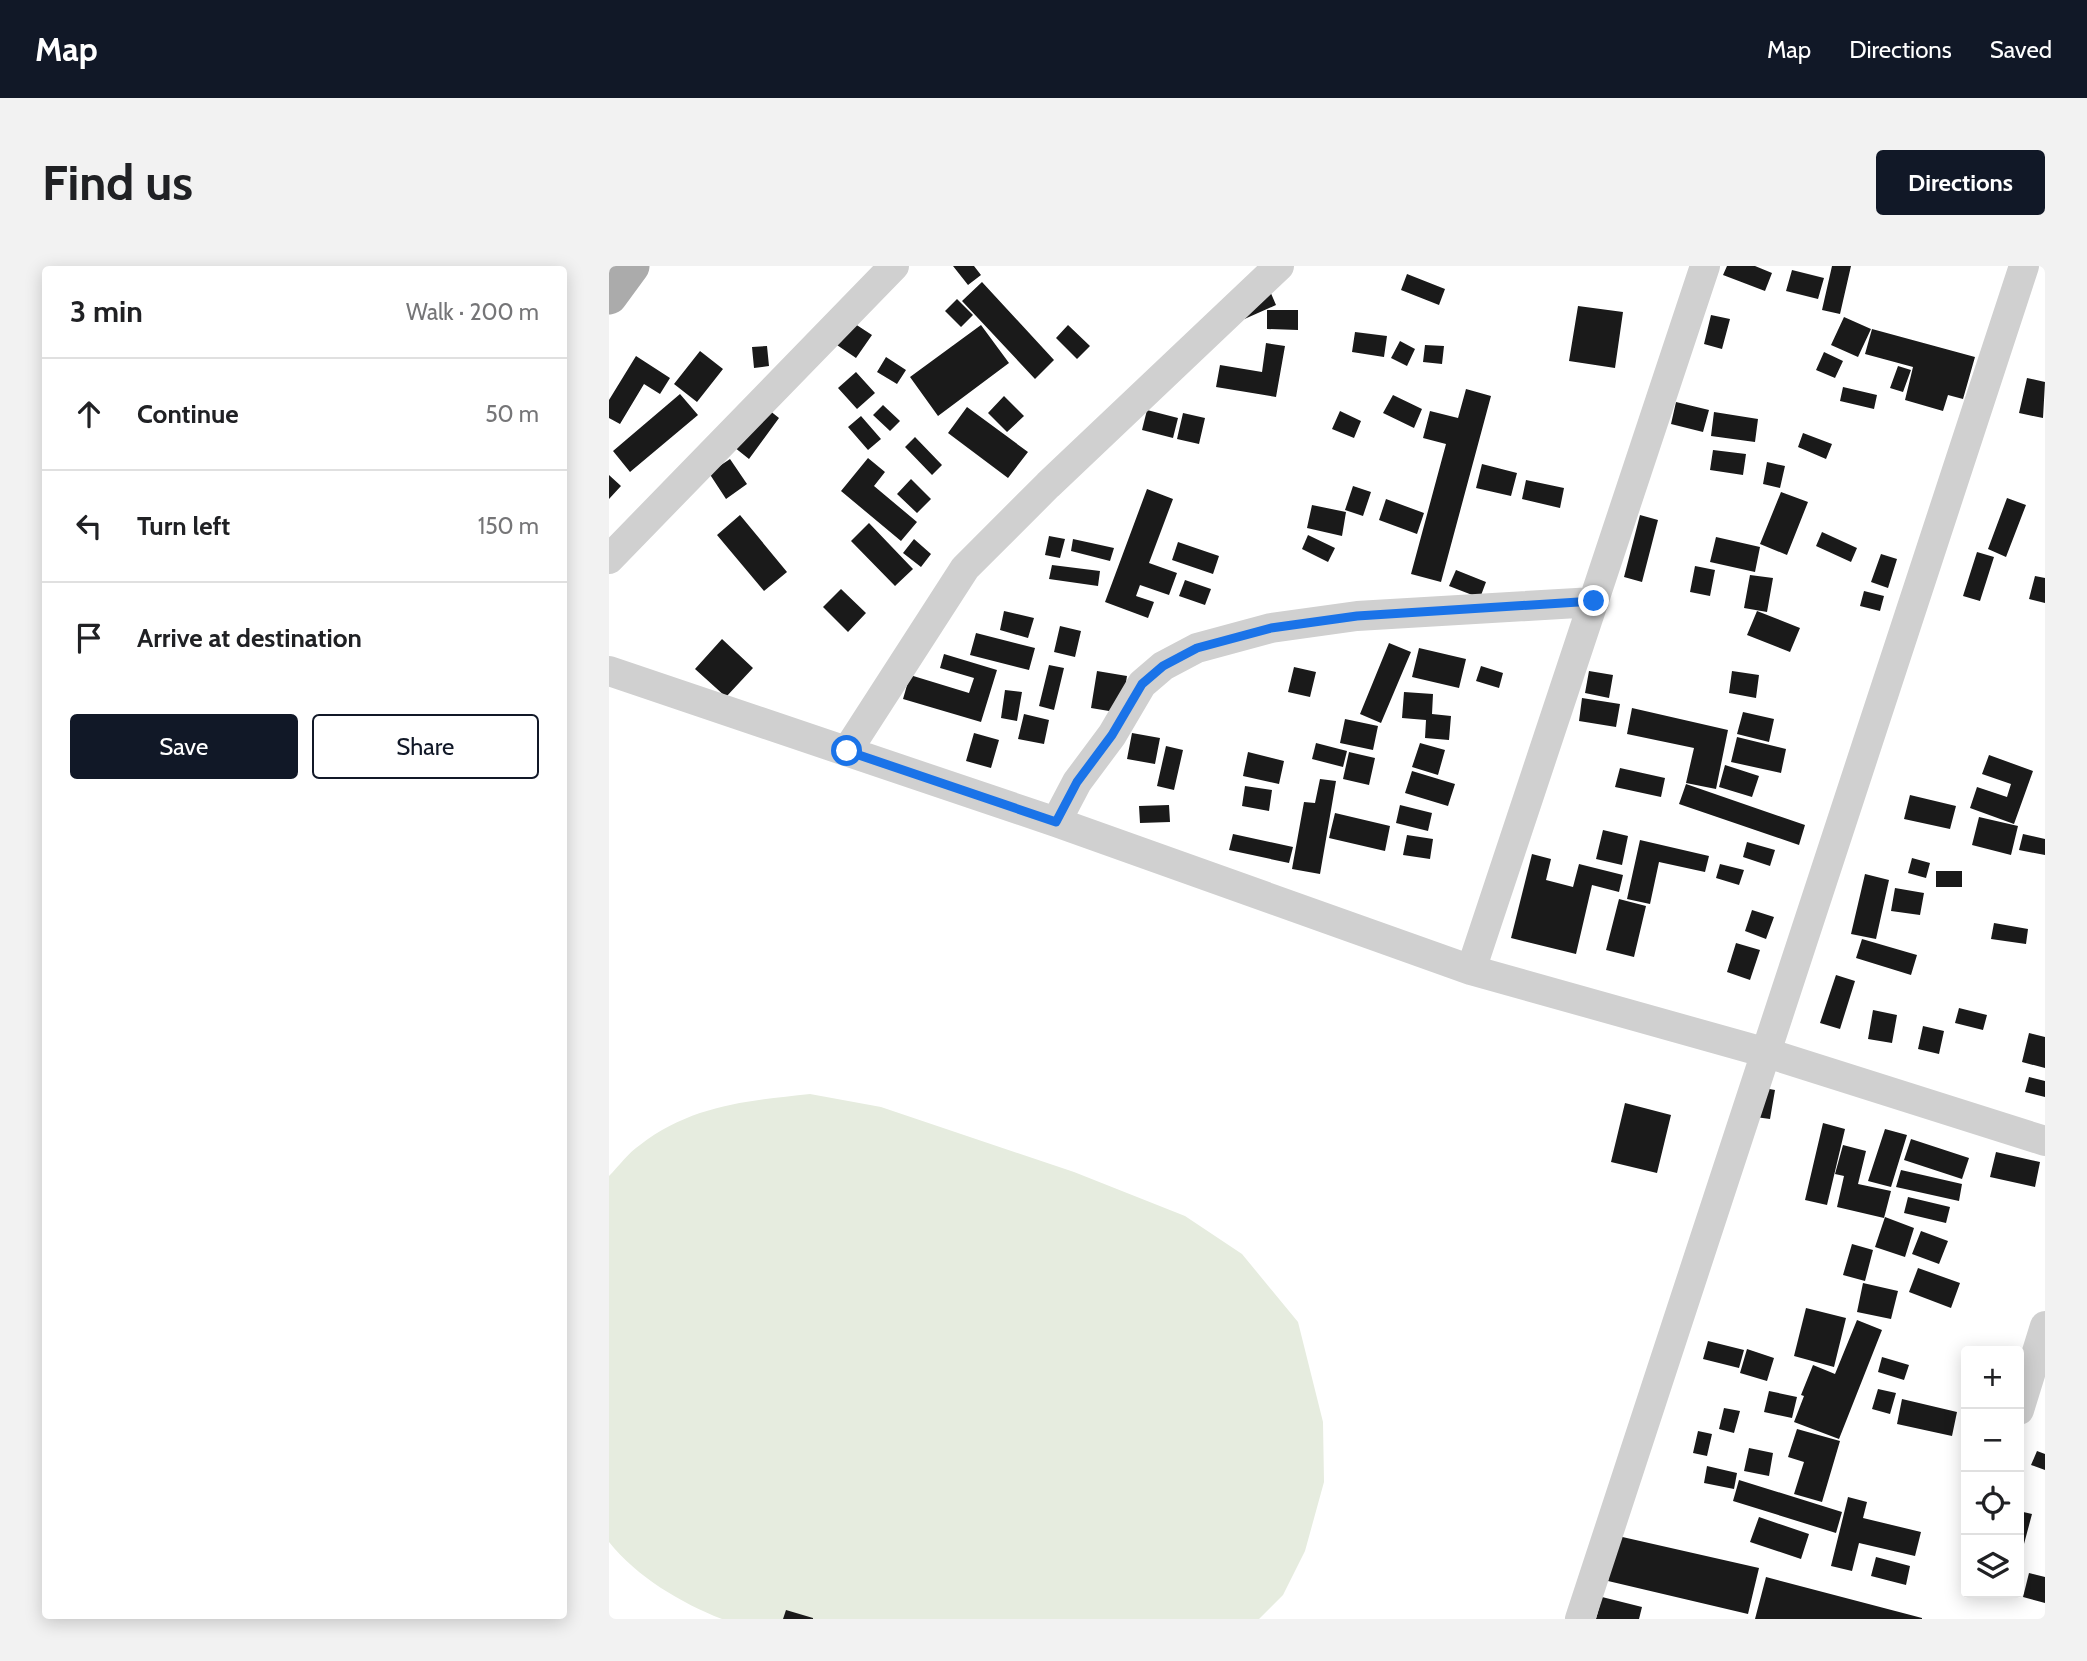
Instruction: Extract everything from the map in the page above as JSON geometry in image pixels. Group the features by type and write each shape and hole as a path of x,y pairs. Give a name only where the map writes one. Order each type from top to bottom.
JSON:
{"main road":[{"path":"609,296 631,266"}],"street":[{"path":"609,559 894,266"},
{"path":"847,751 965,568 1048,485 1279,266"},
{"path":"1471,970 1705,266"},
{"path":"1580,1619 2024,266"},
{"path":"1056,822 1077,782 1112,735 1142,684 1163,666 1197,648 1271,628 1357,616 1594,601"},
{"path":"609,671 1056,822 1471,970 1767,1053 2045,1141"},
{"path":"2019,1409 2045,1326"}],"shaded area":[{"path":"810,1094 881,1107 1074,1172 1185,1216 1242,1254 1298,1322 1323,1422 1324,1482 1305,1551 1283,1595 1259,1619 722,1619 661,1588 620,1555 609,1542 609,1176 636,1148 680,1121 721,1107"}],"building":[{"path":"953,266 974,266 981,275 968,285"},
{"path":"1727,266 1755,266 1772,273 1765,291 1723,275"},
{"path":"1832,266 1851,266 1840,314 1822,310"},
{"path":"1792,270 1824,278 1818,299 1786,291"},
{"path":"1407,274 1445,289 1439,305 1401,290"},
{"path":"982,282 1054,360 1035,379 962,301"},
{"path":"1270,291 1276,305 1240,321"},
{"path":"957,299 973,315 961,327 945,311"},
{"path":"1578,306 1623,312 1615,368 1569,361"},
{"path":"1267,310 1298,310 1298,330 1267,329"},
{"path":"1711,315 1730,319 1722,349 1704,344"},
{"path":"1844,317 1871,329 1858,357 1831,345"},
{"path":"849,320 872,335 856,358 834,343"},
{"path":"981,325 1009,363 938,416 910,377"},
{"path":"1068,325 1090,346 1077,359 1056,338"},
{"path":"1872,329 1975,357 1963,399 1948,395 1943,411 1905,400 1913,367 1865,354"},
{"path":"1355,332 1387,336 1384,357 1352,352"},
{"path":"1400,341 1415,349 1407,366 1391,358"},
{"path":"1266,343 1285,346 1276,397 1216,387 1220,365 1262,372"},
{"path":"1425,345 1444,346 1442,364 1423,362"},
{"path":"767,346 769,366 754,368 752,347"},
{"path":"700,351 723,369 697,402 674,384"},
{"path":"1824,352 1843,361 1835,378 1816,370"},
{"path":"636,356 670,378 660,394 644,384 620,424 609,418 609,400"},
{"path":"886,357 906,370 897,384 877,372"},
{"path":"1898,366 1911,370 1903,392 1890,388"},
{"path":"856,372 875,393 857,409 838,388"},
{"path":"2027,378 2045,382 2043,418 2019,413"},
{"path":"1843,387 1877,395 1874,409 1840,401"},
{"path":"1466,389 1491,396 1441,582 1411,574 1446,444 1423,438 1430,411 1458,418"},
{"path":"680,394 698,415 630,472 613,451"},
{"path":"1393,395 1422,409 1414,428 1383,413"},
{"path":"1004,396 1024,416 1007,432 988,413"},
{"path":"1676,402 1709,410 1703,432 1671,424"},
{"path":"883,405 900,421 890,431 873,415"},
{"path":"764,406 779,418 749,459 734,447"},
{"path":"967,407 1028,452 1008,478 948,433"},
{"path":"1147,410 1178,418 1173,438 1142,430"},
{"path":"1340,411 1361,421 1354,438 1332,429"},
{"path":"1714,412 1758,419 1755,442 1711,436"},
{"path":"1183,413 1205,418 1199,444 1177,439"},
{"path":"861,416 881,439 868,450 848,427"},
{"path":"1803,433 1832,444 1826,459 1798,447"},
{"path":"915,437 942,465 932,475 905,447"},
{"path":"1713,450 1746,454 1743,475 1710,470"},
{"path":"868,458 885,472 874,486 917,522 901,541 841,491"},
{"path":"730,459 747,484 726,499 709,473"},
{"path":"1767,462 1785,466 1780,488 1763,484"},
{"path":"1482,464 1517,473 1511,496 1476,488"},
{"path":"609,475 621,486 609,499"},
{"path":"911,479 931,499 917,513 897,494"},
{"path":"1526,480 1564,488 1560,508 1522,499"},
{"path":"1353,486 1371,492 1363,516 1345,510"},
{"path":"1147,489 1173,499 1149,563 1177,573 1169,595 1140,585 1136,596 1154,602 1148,618 1105,602"},
{"path":"1781,492 1808,502 1787,555 1760,544"},
{"path":"2007,498 2026,505 2006,557 1988,549"},
{"path":"1386,499 1424,513 1417,534 1379,520"},
{"path":"1312,505 1346,512 1342,536 1307,528"},
{"path":"740,515 787,572 764,591 717,535"},
{"path":"1640,515 1658,520 1642,582 1624,577"},
{"path":"869,523 913,569 895,586 851,541"},
{"path":"1822,532 1857,548 1851,562 1816,546"},
{"path":"1308,535 1335,548 1328,562 1302,549"},
{"path":"1049,536 1065,539 1060,558 1045,555"},
{"path":"1716,537 1760,547 1755,572 1710,562"},
{"path":"914,539 931,554 921,567 903,553"},
{"path":"1073,539 1114,548 1110,561 1071,551"},
{"path":"1178,542 1219,556 1213,574 1172,560"},
{"path":"1977,552 1994,557 1980,601 1963,596"},
{"path":"1881,554 1897,559 1888,588 1871,582"},
{"path":"1052,565 1100,571 1098,586 1049,579"},
{"path":"1695,566 1715,570 1710,596 1690,592"},
{"path":"1456,570 1486,582 1480,598 1449,586"},
{"path":"1750,575 1773,578 1767,612 1744,608"},
{"path":"2035,576 2045,578 2045,603 2029,599"},
{"path":"1185,580 1211,589 1205,605 1179,596"},
{"path":"841,589 866,613 848,632 823,607"},
{"path":"1864,591 1884,596 1880,611 1860,606"},
{"path":"1004,611 1034,618 1028,638 1000,630"},
{"path":"1757,611 1800,628 1790,652 1747,635"},
{"path":"1060,626 1081,631 1075,657 1054,652"},
{"path":"976,633 1035,648 1029,670 970,655"},
{"path":"722,639 753,668 726,697 695,669"},
{"path":"1389,643 1411,652 1381,723 1360,714"},
{"path":"1419,648 1466,659 1459,688 1412,677"},
{"path":"944,654 997,670 981,722 903,699 910,675 969,693 974,678 940,668"},
{"path":"1049,665 1064,668 1054,710 1039,706"},
{"path":"1481,666 1503,673 1499,688 1476,681"},
{"path":"1294,667 1316,672 1310,697 1288,692"},
{"path":"1097,671 1127,676 1121,713 1091,708"},
{"path":"1589,671 1613,675 1609,698 1585,693"},
{"path":"1732,671 1759,675 1756,698 1729,693"},
{"path":"1005,690 1022,692 1017,721 1001,718"},
{"path":"1404,692 1433,694 1432,714 1451,716 1449,740 1425,738 1426,720 1402,718"},
{"path":"1582,698 1620,704 1616,727 1579,721"},
{"path":"1632,708 1728,730 1716,789 1686,783 1694,748 1627,734"},
{"path":"1743,712 1774,719 1769,742 1737,734"},
{"path":"1024,714 1049,720 1044,744 1018,739"},
{"path":"1345,719 1378,726 1373,750 1340,743"},
{"path":"974,733 999,740 991,768 966,761"},
{"path":"1132,733 1160,738 1155,764 1127,759"},
{"path":"1737,737 1786,749 1781,773 1731,762"},
{"path":"1316,743 1347,751 1343,767 1312,759"},
{"path":"1420,743 1445,750 1438,775 1412,767"},
{"path":"1166,746 1183,750 1174,790 1157,786"},
{"path":"1248,752 1284,761 1279,784 1243,776"},
{"path":"1349,752 1375,758 1369,785 1343,779"},
{"path":"1989,755 2033,771 2014,824 1970,808 1977,787 2007,797 2011,784 1982,774"},
{"path":"1725,765 1759,776 1752,797 1719,787"},
{"path":"1620,768 1665,778 1661,797 1615,787"},
{"path":"1412,771 1455,784 1448,806 1405,793"},
{"path":"1320,779 1336,781 1320,874 1292,869 1304,802 1315,803"},
{"path":"1686,784 1805,825 1799,845 1679,804"},
{"path":"1245,786 1272,790 1269,811 1242,806"},
{"path":"1910,795 1956,806 1950,829 1904,819"},
{"path":"1169,805 1170,822 1140,823 1139,806"},
{"path":"1400,805 1432,813 1428,831 1396,823"},
{"path":"1335,813 1390,826 1385,851 1329,838"},
{"path":"1979,817 2018,826 2011,855 1972,845"},
{"path":"1603,830 1628,836 1622,865 1596,859"},
{"path":"1233,834 1293,847 1289,863 1229,850"},
{"path":"2023,834 2045,839 2045,855 2019,850"},
{"path":"1407,835 1433,839 1430,859 1403,855"},
{"path":"1640,840 1709,856 1705,872 1659,862 1650,904 1627,899"},
{"path":"1747,842 1775,850 1770,866 1743,857"},
{"path":"1532,854 1551,859 1546,880 1573,887 1579,864 1623,875 1619,892 1592,885 1576,954 1511,938"},
{"path":"1912,858 1930,863 1926,878 1908,873"},
{"path":"1720,864 1744,870 1739,885 1716,878"},
{"path":"1936,871 1962,871 1962,887 1936,887"},
{"path":"1865,874 1889,880 1876,939 1851,934"},
{"path":"1895,888 1924,893 1920,915 1891,911"},
{"path":"1619,899 1646,906 1634,957 1606,950"},
{"path":"1752,910 1774,917 1766,939 1745,931"},
{"path":"1994,923 2028,929 2026,944 1991,939"},
{"path":"1862,939 1917,955 1911,975 1856,958"},
{"path":"1736,943 1760,950 1750,980 1727,972"},
{"path":"1836,975 1855,981 1840,1029 1820,1023"},
{"path":"1959,1008 1987,1015 1983,1030 1955,1023"},
{"path":"1873,1010 1897,1015 1892,1043 1868,1039"},
{"path":"1923,1026 1944,1031 1939,1054 1918,1049"},
{"path":"2029,1033 2045,1037 2045,1068 2022,1062"},
{"path":"2029,1077 2045,1081 2045,1097 2025,1092"},
{"path":"1753,1086 1775,1090 1770,1119 1748,1116"},
{"path":"1625,1103 1671,1115 1657,1173 1611,1162"},
{"path":"1823,1123 1845,1129 1827,1205 1805,1200"},
{"path":"1885,1129 1907,1135 1891,1187 1868,1181"},
{"path":"1911,1139 1969,1158 1962,1179 1904,1160"},
{"path":"1843,1145 1866,1151 1858,1184 1891,1191 1884,1218 1837,1207 1844,1176 1835,1174"},
{"path":"1996,1152 2040,1162 2035,1187 1990,1177"},
{"path":"1901,1170 1962,1184 1959,1201 1896,1187"},
{"path":"1908,1197 1950,1207 1946,1223 1904,1213"},
{"path":"1885,1217 1914,1228 1905,1257 1875,1247"},
{"path":"1921,1231 1948,1241 1939,1264 1912,1254"},
{"path":"1852,1244 1873,1250 1865,1281 1843,1275"},
{"path":"1918,1268 1960,1283 1951,1308 1909,1292"},
{"path":"1863,1283 1898,1291 1891,1319 1857,1312"},
{"path":"1806,1308 1846,1318 1834,1367 1794,1356"},
{"path":"1857,1320 1882,1330 1839,1439 1794,1422 1813,1365 1835,1374"},
{"path":"1708,1341 1744,1350 1739,1368 1703,1359"},
{"path":"1747,1349 1774,1358 1767,1381 1740,1373"},
{"path":"1882,1357 1909,1365 1904,1380 1878,1372"},
{"path":"1878,1389 1896,1393 1890,1414 1872,1409"},
{"path":"1769,1391 1797,1397 1792,1418 1764,1412"},
{"path":"1902,1399 1957,1412 1952,1436 1897,1424"},
{"path":"1724,1408 1740,1411 1734,1433 1719,1429"},
{"path":"1797,1429 1840,1441 1822,1502 1794,1494 1804,1462 1788,1457"},
{"path":"1698,1431 1712,1434 1707,1456 1693,1453"},
{"path":"1749,1448 1773,1453 1769,1476 1744,1471"},
{"path":"2037,1451 2045,1454 2045,1470 2031,1465"},
{"path":"1707,1466 1737,1473 1734,1489 1704,1483"},
{"path":"1739,1480 1842,1512 1836,1533 1733,1501"},
{"path":"1848,1497 1867,1502 1863,1518 1921,1532 1915,1556 1859,1543 1852,1571 1831,1566"},
{"path":"2024,1512 2032,1514 2024,1544"},
{"path":"1759,1517 1809,1534 1801,1559 1750,1542"},
{"path":"1618,1536 1759,1568 1748,1614 1608,1581"},
{"path":"1876,1557 1910,1566 1906,1585 1871,1576"},
{"path":"2029,1573 2045,1577 2045,1603 2024,1597"},
{"path":"1766,1577 1922,1618 1922,1619 1755,1619"},
{"path":"1602,1597 1642,1607 1639,1619 1596,1619"},
{"path":"786,1610 813,1618 813,1619 783,1619"}],"route":[{"path":"847,751 1056,822 1077,782 1112,735 1142,684 1163,666 1197,648 1271,628 1357,616 1594,601"}]}
